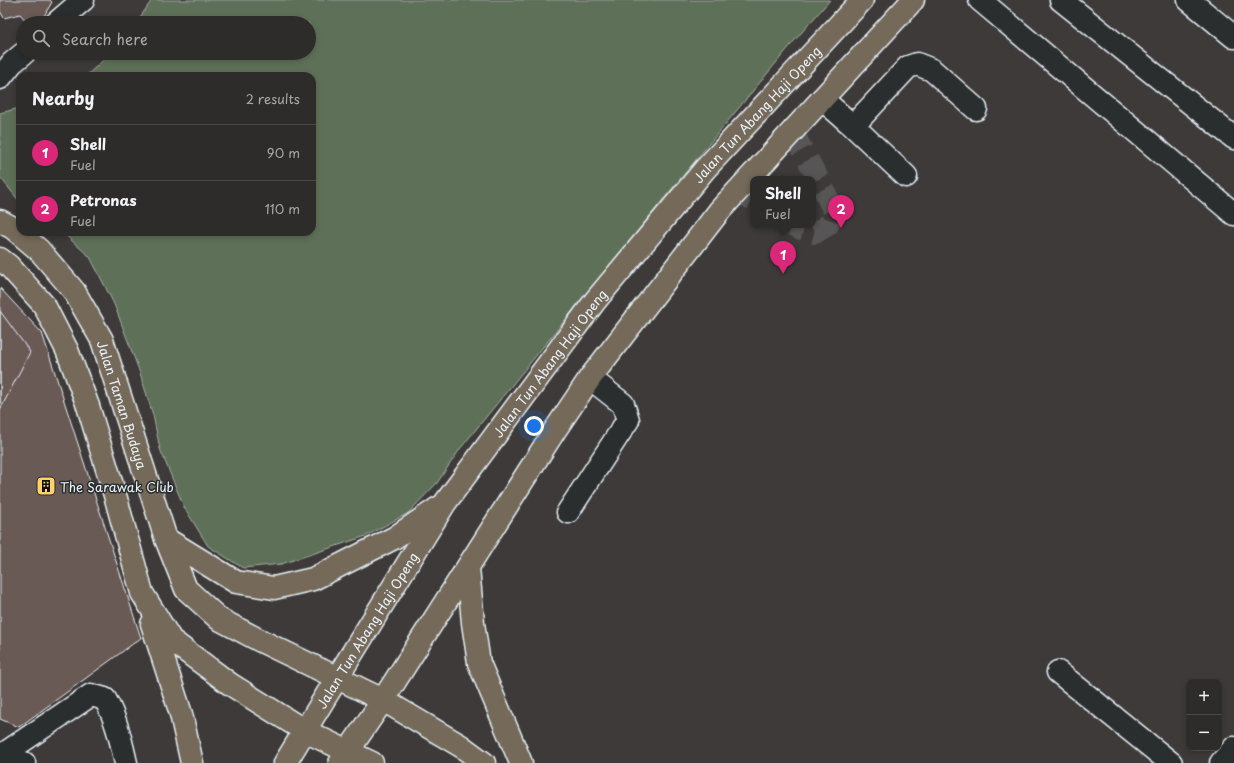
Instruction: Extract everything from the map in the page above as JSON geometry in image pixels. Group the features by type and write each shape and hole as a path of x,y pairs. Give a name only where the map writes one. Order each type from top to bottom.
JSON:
{"main road":[{"name":"Jalan Tun Abang Haji Openg","path":"285,763 445,503 595,300 705,169 862,0"},
{"path":"751,176 913,0"},
{"path":"344,757 590,378 720,210 750,177"},
{"name":"Jalan Taman Budaya","path":"4,221 16,231"},
{"name":"Jalan Taman Budaya","path":"22,236 39,250 74,291 102,340 166,539 186,589 219,619 258,640 382,700 461,746 484,763"},
{"path":"0,259 9,266 44,305 67,350 88,406 116,495 142,593 181,714 192,763"},
{"path":"166,539 236,582 274,588 313,579 394,538 445,503"},
{"path":"468,566 473,623 480,663 521,763"},
{"path":"142,593 171,640 230,684 344,757 372,763"}],"street":[{"path":"64,16 83,0"},
{"path":"980,0 1231,206"},
{"path":"1061,0 1234,138"},
{"path":"1189,0 1234,37"},
{"path":"853,126 908,67 917,64 932,70 976,109"},
{"path":"822,99 906,176"},
{"path":"568,512 628,420 623,404 590,378"},
{"path":"1058,672 1171,763"},
{"path":"1,756 91,695 105,699 110,708 120,735 126,763"},
{"path":"1221,763 1234,748"},
{"path":"1,756 24,763"}],"green space":[{"path":"152,0 830,0 666,196 460,449 437,483 408,513 366,536 318,552 281,564 243,568 208,546 184,507 160,449 153,415 140,373 114,304 90,257 66,236 316,236 316,72 90,72 103,60 316,60 316,16 141,16"},
{"path":"16,109 16,197 0,177 0,113"}],"building":[{"path":"0,0 50,0 52,2 44,16 22,16 20,14 4,18 0,11"},
{"name":"The Sarawak Club","path":"0,288 42,333 141,638 19,727 0,719"},
{"path":"0,311 30,352 0,410"}],"tunnel":[{"path":"792,131 833,209 828,225 815,233 799,228"},
{"path":"737,190 750,198"}],"place":[{"name":"Petronas","path":"841,228"},
{"name":"Shell","path":"783,274"},
{"name":"The Sarawak Club","path":"46,486"}]}
